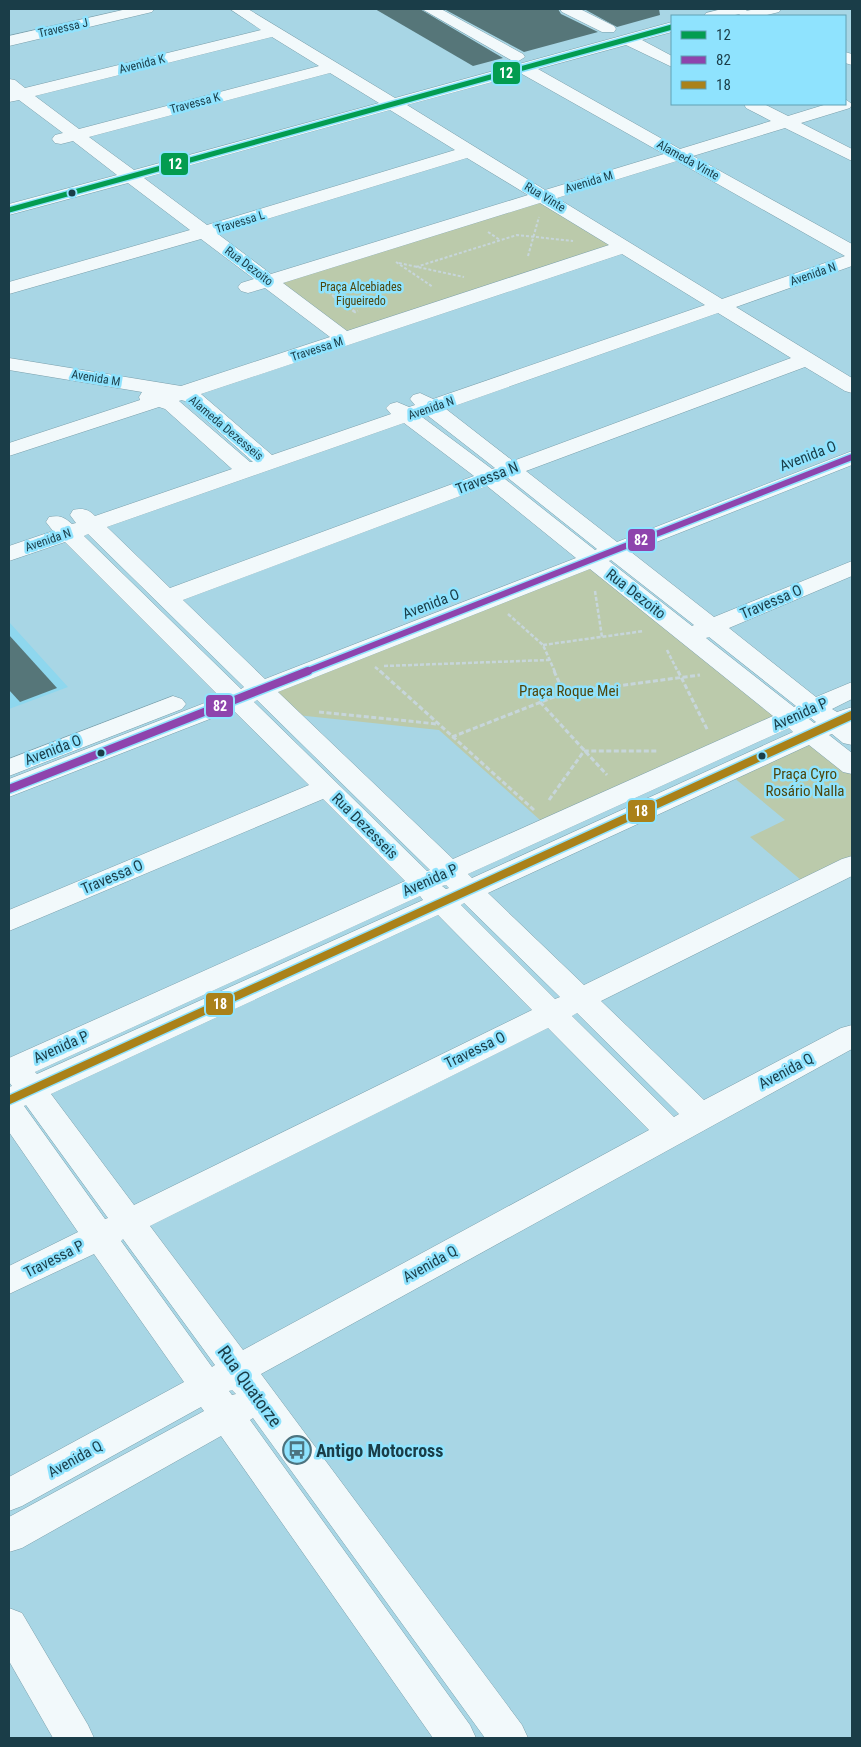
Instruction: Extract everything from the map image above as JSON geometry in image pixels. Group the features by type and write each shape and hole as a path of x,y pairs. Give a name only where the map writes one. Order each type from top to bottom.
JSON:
{"street":[{"name":"Travessa J","path":"9,41 146,9"},
{"name":"Rua Vinte","path":"238,9 267,22 560,197 724,298 808,359 852,387"},
{"name":"Alameda Vinte","path":"430,9 685,159 850,252"},
{"path":"568,9 608,29"},
{"path":"716,15 740,9"},
{"path":"752,14 773,9"},
{"name":"Rua Vinte","path":"267,22 333,67 407,105 470,152 560,197 626,246 852,367"},
{"name":"Avenida K","path":"12,93 267,22"},
{"path":"9,220 125,183 407,105 525,66 653,41 671,28"},
{"path":"653,41 671,61"},
{"name":"Travessa K","path":"65,137 333,67"},
{"name":"Rua Dezoito","path":"12,93 125,183 184,238 278,311"},
{"path":"755,105 852,141"},
{"path":"781,105 802,122 852,156"},
{"name":"Avenida M","path":"248,288 685,159 802,122 843,105"},
{"name":"Avenida M","path":"802,122 852,112"},
{"name":"Travessa L","path":"9,288 205,232 470,152"},
{"path":"9,210 125,183"},
{"name":"Rua Dezoito","path":"125,183 205,232 346,340"},
{"name":"Travessa M","path":"9,450 184,393 316,340 346,340 626,246"},
{"name":"Avenida N","path":"9,554 74,523 413,407 850,252"},
{"name":"Travessa N","path":"166,598 808,359"},
{"name":"Avenida M","path":"9,364 184,393"},
{"name":"Avenida M","path":"9,376 163,400"},
{"name":"Alameda Dezesseis","path":"184,393 192,397 251,462"},
{"name":"Alameda Dezesseis","path":"163,400 251,462"},
{"name":"Rua Dezoito","path":"413,407 500,473 594,549 712,627 826,722 852,766"},
{"name":"Avenida O","path":"9,789 242,687 594,549 852,439"},
{"name":"Avenida O","path":"9,768 242,687 366,659 594,549 852,457"},
{"name":"Avenida N","path":"9,537 74,523"},
{"name":"Rua Dezesseis","path":"74,523 166,598 326,788 672,1132"},
{"name":"Rua Dezesseis","path":"74,523 242,687 280,708 701,1116"},
{"name":"Rua Dezoito","path":"594,549 674,631 732,670 826,722"},
{"name":"Travessa O","path":"674,631 712,627 852,568"},
{"name":"Avenida P","path":"14,1082 665,787 826,722 852,690"},
{"name":"Avenida P","path":"458,881 545,820 624,793 665,787 718,751 826,722"},
{"name":"Travessa O","path":"9,920 326,788"},
{"name":"Travessa O","path":"114,1229 852,864"},
{"name":"Avenida Q","path":"9,1495 701,1116 852,1036"},
{"name":"Rua Quatorze","path":"14,1082 114,1229 208,1386 456,1738"},
{"name":"Rua Quatorze","path":"114,1229 238,1369 508,1738"},
{"name":"Travessa P","path":"9,1281 114,1229"},
{"path":"9,1536 258,1398"},
{"path":"9,1625 74,1738"}],"path":[{"path":"528,257 533,237 560,197"},
{"path":"416,267 517,235 580,242"},
{"path":"359,254 464,277 456,280"},
{"path":"389,265 397,262"},
{"path":"397,262 433,287"},
{"path":"328,284 320,286 355,312 364,309"},
{"path":"424,290 441,285"},
{"path":"594,549 602,637"},
{"path":"491,599 543,645 564,693"},
{"path":"543,645 602,637 674,631 681,677 718,751"},
{"path":"366,659 549,660"},
{"path":"366,659 545,820 584,751"},
{"path":"452,737 564,693 732,670"},
{"path":"540,702 624,793"},
{"path":"280,708 438,724"},
{"path":"584,751 660,751"}],"shaded area":[{"path":"9,622 68,687 9,709"}],"green space":[{"name":"Praça Alcebiades Figueiredo","path":"544,196 626,247 346,339 270,281"},
{"name":"Praça Roque Mei","path":"591,559 791,717 549,828 439,730 287,714 261,690"},
{"name":"Praça Cyro Rosário Nalla","path":"812,734 852,766 852,865 808,886 750,837 785,820 727,772"}],"building":[{"path":"375,9 420,9 503,58 473,66"},
{"path":"444,9 558,9 561,14 598,32 524,52"},
{"path":"584,9 659,9 660,15 617,27"},
{"path":"9,635 57,688 20,702 9,690"}],"transit line":[{"name":"12","path":"9,210 671,27"},
{"name":"82","path":"9,789 852,457"},
{"name":"18","path":"9,1100 852,715"}],"place":[{"name":"Antigo Motocross","path":"297,1450"}]}
